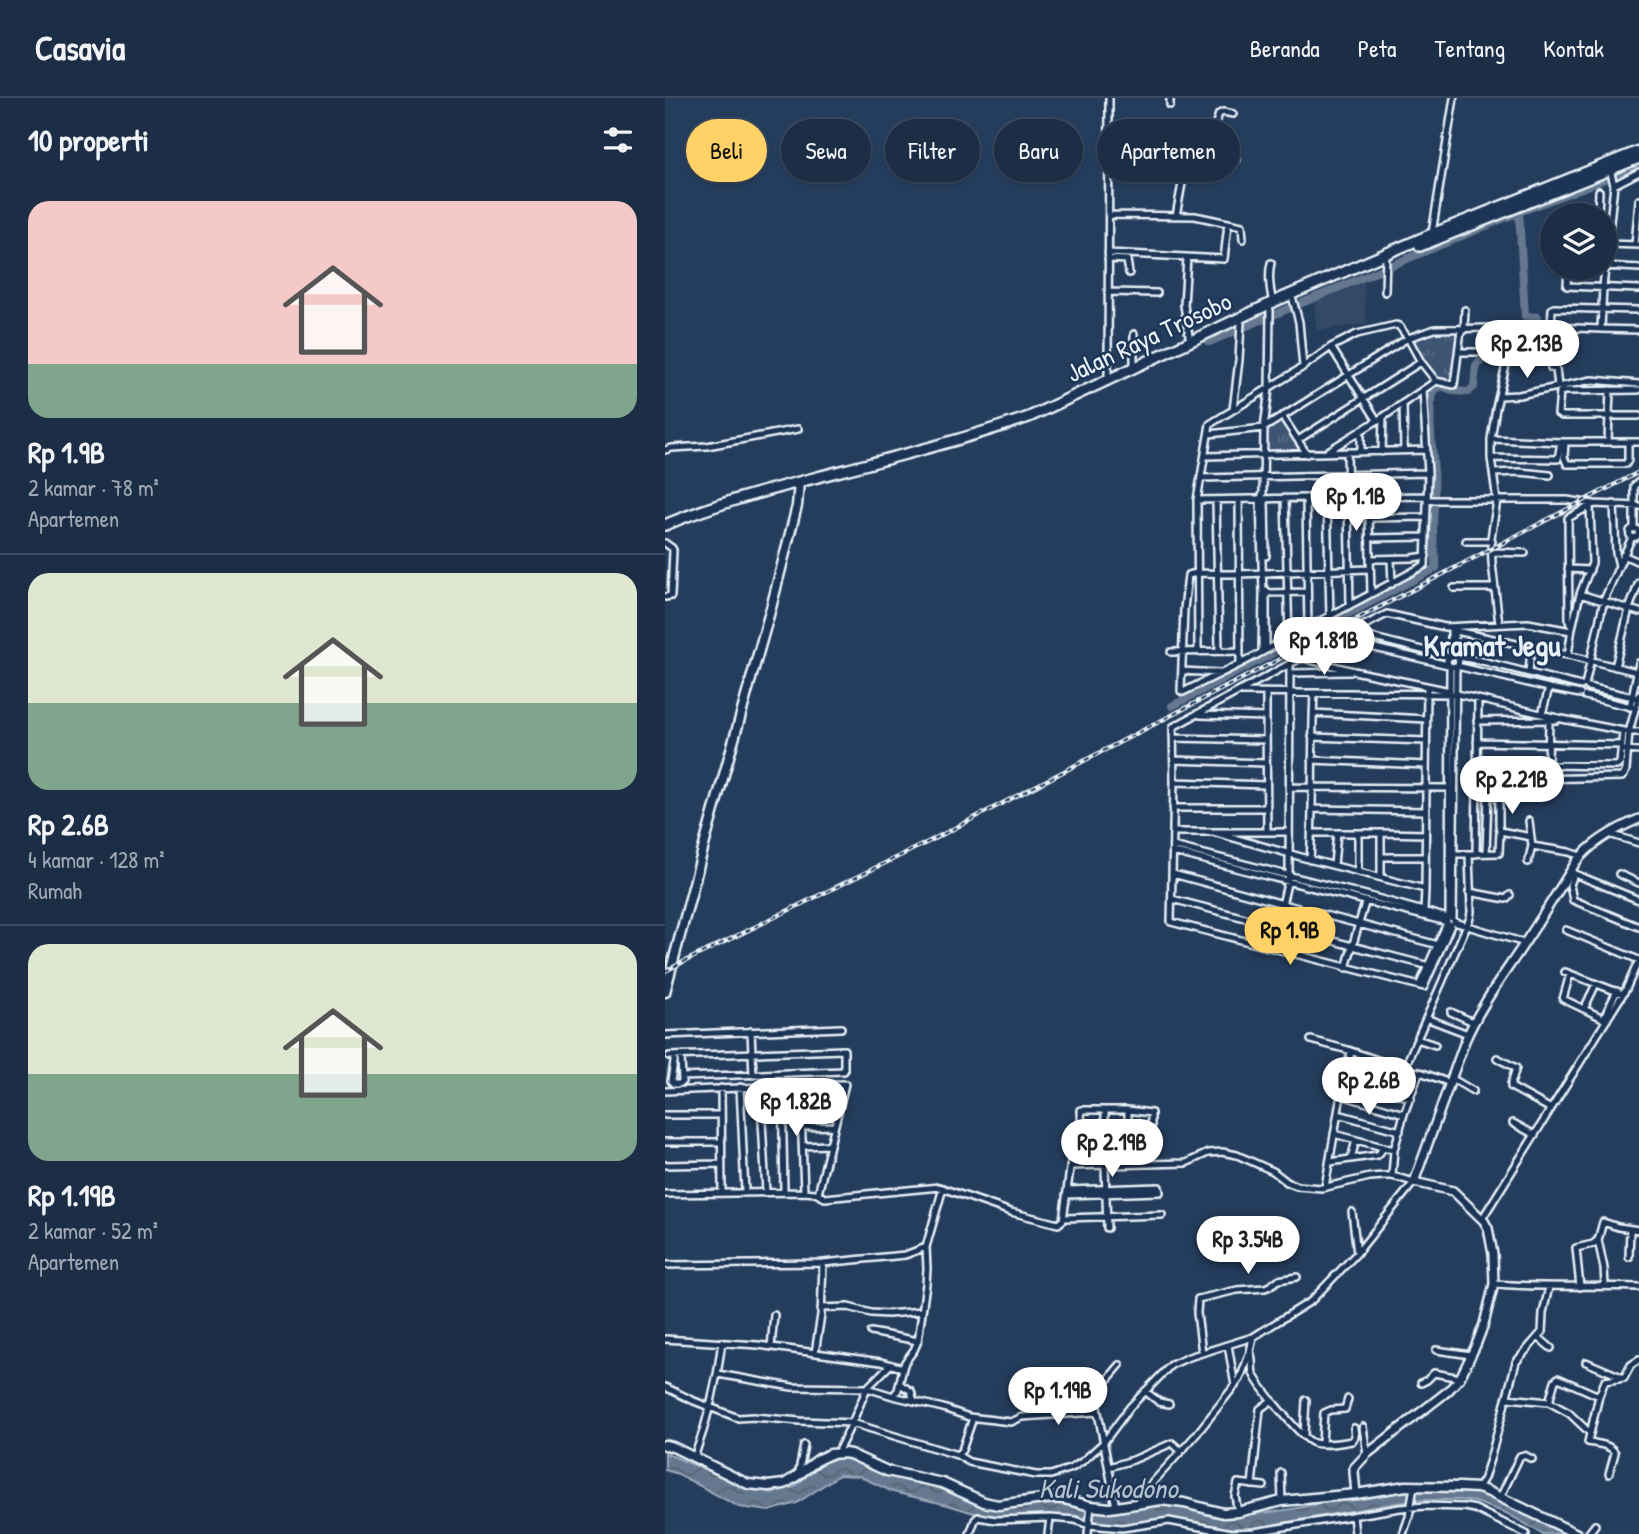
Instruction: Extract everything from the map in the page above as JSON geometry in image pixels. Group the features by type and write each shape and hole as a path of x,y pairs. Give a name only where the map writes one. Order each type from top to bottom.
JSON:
{"highway":[{"name":"Jalan Raya Trosobo","path":"665,527 708,508 799,490 1028,423 1191,343 1294,304 1385,262 1432,234 1639,151"},
{"name":"Jalan Raya Trosobo","path":"799,490 1029,417 1191,343 1476,222 1612,176 1639,158"}],"main road":[{"path":"665,992 760,649 799,490"},
{"path":"665,1445 755,1486 784,1484 819,1460 837,1453 850,1454 896,1474 942,1483 992,1504 1002,1505 1051,1498 1103,1508 1161,1500 1215,1512 1238,1512 1282,1502 1414,1486 1478,1488 1564,1531 1577,1534"}],"street":[{"path":"1109,98 1109,119"},
{"path":"1170,98 1170,106"},
{"path":"1432,234 1454,100"},
{"path":"1217,119 1223,112 1233,114"},
{"path":"1610,203 1612,176 1639,172"},
{"path":"1108,380 1109,182"},
{"path":"1176,216 1182,182"},
{"path":"1598,203 1599,191"},
{"path":"1617,244 1637,245 1639,201"},
{"path":"1109,215 1203,217 1243,226 1243,239"},
{"path":"1108,256 1224,259 1228,224"},
{"path":"1108,256 1127,260 1129,273"},
{"path":"1187,258 1184,305 1191,343"},
{"path":"1264,650 1263,477 1264,428 1269,389 1271,262"},
{"path":"1385,262 1385,292"},
{"path":"1617,267 1639,268"},
{"path":"1567,280 1567,286 1639,289"},
{"path":"1601,329 1604,280"},
{"path":"1108,292 1157,293"},
{"path":"1294,304 1299,322 1303,368"},
{"path":"1459,352 1509,353 1537,350 1543,328 1553,308 1639,310"},
{"path":"1198,652 1197,500 1211,424 1303,368 1331,347 1357,334 1396,326 1399,326 1408,338 1421,362 1436,381 1454,385 1465,310"},
{"path":"1233,410 1241,326"},
{"path":"1543,328 1551,368 1556,369 1558,386"},
{"path":"1209,434 1264,428 1408,338 1435,329 1639,330"},
{"path":"1134,334 1134,369"},
{"path":"1331,347 1364,399 1380,418 1382,452"},
{"path":"1499,625 1492,552 1497,501 1491,439 1509,353"},
{"path":"1298,440 1421,362"},
{"path":"1499,396 1519,395 1592,380 1639,384"},
{"path":"1325,453 1436,381"},
{"path":"1369,569 1189,574 1184,609 1180,690 1182,692 1240,664 1425,565 1426,517 1430,499 1423,390"},
{"path":"1608,441 1609,390"},
{"path":"1639,390 1561,391 1558,414 1639,416"},
{"path":"1403,403 1404,451"},
{"path":"1282,416 1307,454"},
{"path":"665,450 707,446 798,429"},
{"path":"1361,430 1361,452"},
{"path":"1491,439 1639,442"},
{"path":"1563,442 1567,464 1626,464 1628,442"},
{"path":"1491,457 1558,460 1563,442"},
{"path":"1206,456 1427,450"},
{"path":"1347,452 1350,605"},
{"path":"1202,478 1428,473"},
{"path":"1494,473 1550,475"},
{"path":"1583,695 1579,690 1585,686 1604,600 1623,555 1636,536 1630,532 1634,528 1637,506 1635,486 1639,482"},
{"path":"1197,500 1263,497 1567,500 1592,505 1637,506"},
{"path":"1306,498 1308,628"},
{"path":"1327,498 1330,616"},
{"path":"1370,498 1371,594"},
{"path":"1286,499 1289,637"},
{"path":"1216,500 1219,651"},
{"path":"1239,500 1240,664"},
{"path":"1614,504 1619,565"},
{"path":"1571,630 1568,517 1592,505"},
{"path":"1568,655 1580,594 1591,570 1592,505"},
{"path":"1369,518 1426,517"},
{"path":"1369,538 1426,537"},
{"path":"1466,541 1492,541"},
{"path":"665,544 673,550 671,596 665,597"},
{"path":"1492,552 1525,553"},
{"path":"1623,555 1639,562"},
{"path":"1370,559 1426,556"},
{"path":"1412,558 1413,573"},
{"path":"1391,559 1392,583"},
{"path":"1568,569 1591,570"},
{"path":"1615,667 1629,608 1639,582"},
{"path":"1454,588 1495,588"},
{"path":"1265,596 1307,592"},
{"path":"1580,594 1639,612"},
{"path":"1184,609 1198,608"},
{"path":"1452,788 1454,854 1450,921 1419,986 1171,922 1174,726 1336,639 1387,614 1637,672"},
{"path":"1453,629 1533,623 1571,630"},
{"path":"1453,629 1453,657"},
{"path":"1350,632 1637,696"},
{"path":"1336,639 1633,708"},
{"path":"1529,673 1531,648"},
{"path":"1171,652 1240,651"},
{"path":"1453,657 1459,661 1453,666"},
{"path":"1450,921 1453,666 1447,660 1453,657"},
{"path":"1302,658 1562,719 1626,732 1639,732"},
{"path":"1477,764 1617,766 1637,696 1639,663"},
{"path":"1272,948 1289,879 1290,664"},
{"path":"1182,671 1220,673"},
{"path":"1290,673 1354,671"},
{"path":"1424,911 1427,687"},
{"path":"1542,713 1549,688"},
{"path":"1239,692 1453,693"},
{"path":"1266,693 1267,832"},
{"path":"1310,860 1314,693"},
{"path":"1404,1069 1471,912 1469,892 1478,699"},
{"path":"1313,713 1426,719"},
{"path":"1197,715 1266,717"},
{"path":"1477,721 1562,719"},
{"path":"1548,765 1549,721"},
{"path":"1312,737 1426,741"},
{"path":"1174,738 1266,740"},
{"path":"1477,742 1549,743 1639,751"},
{"path":"1454,854 1499,853 1499,780 1622,777 1625,773 1624,748"},
{"path":"1174,760 1265,763"},
{"path":"1312,760 1426,765"},
{"path":"1486,853 1489,765"},
{"path":"1558,765 1559,779"},
{"path":"1174,782 1266,785"},
{"path":"1289,787 1452,788"},
{"path":"1174,808 1266,808"},
{"path":"1313,809 1426,811"},
{"path":"665,1387 738,1418 852,1423 957,1455 969,1462 1036,1475 1051,1475 1072,1468 1104,1442 1130,1407 1171,1365 1253,1338 1311,1301 1357,1254 1414,1182 1468,1034 1505,970 1581,856 1609,834 1639,819"},
{"path":"1528,862 1532,846 1529,821"},
{"path":"1500,831 1531,836"},
{"path":"1173,832 1289,832"},
{"path":"1213,832 1425,889"},
{"path":"1312,833 1425,834"},
{"path":"1334,865 1337,833"},
{"path":"1381,833 1381,877"},
{"path":"1358,834 1358,871"},
{"path":"1609,834 1639,843"},
{"path":"1532,846 1581,856"},
{"path":"1173,849 1424,911 1450,921"},
{"path":"1381,857 1425,857"},
{"path":"1572,873 1639,900"},
{"path":"1572,873 1571,901 1639,927"},
{"path":"1173,874 1440,945"},
{"path":"1619,874 1639,883"},
{"path":"1289,879 1365,902 1467,925 1525,943"},
{"path":"1469,892 1506,899 1510,895"},
{"path":"1172,899 1430,966"},
{"path":"1346,968 1365,902"},
{"path":"1482,1219 1631,981 1639,960 1566,930"},
{"path":"1605,1019 1563,999 1568,973 1623,994"},
{"path":"1584,1009 1596,984"},
{"path":"1605,1019 1616,991"},
{"path":"1451,1012 1473,1023"},
{"path":"1426,1018 1468,1034"},
{"path":"665,1035 841,1028"},
{"path":"751,1031 753,1075"},
{"path":"1417,1039 1435,1045"},
{"path":"1311,1040 1404,1069 1451,1080 1473,1091"},
{"path":"675,1056 844,1050 844,1071 682,1077"},
{"path":"1325,1188 1351,1052"},
{"path":"675,1056 682,1077 679,1084 671,1081 675,1056"},
{"path":"1497,1058 1516,1068 1511,1087 1551,1109"},
{"path":"1392,1176 1394,1150 1419,1073"},
{"path":"1345,1077 1411,1098"},
{"path":"800,1084 804,1192"},
{"path":"665,1091 845,1084 818,1194"},
{"path":"782,1085 784,1191"},
{"path":"760,1086 766,1192"},
{"path":"740,1087 745,1192"},
{"path":"721,1088 722,1192"},
{"path":"1341,1095 1404,1114"},
{"path":"801,1107 840,1107"},
{"path":"665,1194 784,1191 838,1198 943,1188 1054,1224 1061,1223 1064,1218 1073,1147 1155,1142 1150,1113 1081,1110 1082,1146"},
{"path":"1105,1110 1107,1228"},
{"path":"1128,1110 1128,1143"},
{"path":"1338,1114 1400,1130"},
{"path":"665,1115 721,1115"},
{"path":"1513,1123 1535,1136"},
{"path":"802,1127 834,1126"},
{"path":"1334,1134 1394,1150"},
{"path":"1351,1158 1356,1140"},
{"path":"665,1142 721,1142"},
{"path":"803,1146 829,1145"},
{"path":"1330,1162 1378,1155 1384,1147"},
{"path":"1070,1166 1186,1163 1208,1153 1231,1153 1273,1171 1297,1186 1325,1188 1370,1177 1392,1176 1453,1191 1482,1219 1488,1228 1497,1284 1471,1355 1460,1378 1448,1391 1367,1454 1354,1468 1356,1494"},
{"path":"665,1166 722,1164"},
{"path":"1066,1192 1159,1187 1160,1191 1105,1190"},
{"path":"893,1396 898,1390 905,1362 918,1341 927,1269 926,1247 943,1188"},
{"path":"1352,1212 1357,1254"},
{"path":"1064,1218 1162,1215"},
{"path":"1605,1286 1598,1240 1603,1222 1639,1230"},
{"path":"1629,1257 1630,1230"},
{"path":"1580,1287 1576,1248 1598,1240"},
{"path":"665,1265 823,1263 905,1255 926,1247"},
{"path":"815,1353 823,1263"},
{"path":"1202,1353 1198,1299 1237,1290 1265,1288 1278,1280 1297,1277"},
{"path":"1497,1284 1639,1287"},
{"path":"1478,1488 1486,1471 1516,1362 1542,1329 1549,1287"},
{"path":"821,1308 848,1307 888,1314 922,1311"},
{"path":"771,1347 774,1315"},
{"path":"871,1332 918,1341"},
{"path":"1538,1337 1551,1348"},
{"path":"1137,1503 1240,1380 1253,1338"},
{"path":"665,1339 771,1347 881,1362 903,1368"},
{"path":"694,1458 711,1407 722,1342"},
{"path":"1228,1345 1235,1387"},
{"path":"1436,1350 1471,1355"},
{"path":"1250,1352 1255,1376 1272,1399 1314,1443 1352,1441 1355,1437 1354,1428"},
{"path":"1624,1378 1631,1365 1639,1360"},
{"path":"1586,1362 1624,1378"},
{"path":"837,1453 867,1388 890,1365"},
{"path":"1117,1507 1095,1402 1097,1392 1120,1365"},
{"path":"1421,1383 1434,1373 1460,1378"},
{"path":"718,1374 785,1386 867,1388 973,1418 1012,1422 1022,1417 1097,1412"},
{"path":"1240,1380 1255,1376"},
{"path":"1549,1402 1558,1378 1599,1396"},
{"path":"1609,1474 1614,1451 1607,1446 1588,1442 1605,1381 1624,1378"},
{"path":"900,1384 911,1391 914,1401"},
{"path":"1145,1391 1159,1402 1169,1404"},
{"path":"1507,1398 1549,1402 1569,1413 1590,1433"},
{"path":"1252,1485 1260,1409 1272,1399"},
{"path":"1322,1443 1324,1413 1345,1409 1349,1399"},
{"path":"1304,1435 1306,1400"},
{"path":"957,1455 962,1450 973,1418"},
{"path":"1363,1427 1367,1454"},
{"path":"1109,1468 1172,1443 1181,1451"},
{"path":"798,1476 804,1445"},
{"path":"1500,1497 1520,1456 1532,1459"},
{"path":"1282,1473 1282,1502"},
{"path":"1238,1512 1235,1500 1239,1483 1264,1486"},
{"path":"1403,1534 1414,1486"},
{"path":"970,1534 978,1517 996,1520 1050,1518 1122,1528 1169,1521 1232,1533 1254,1532 1411,1505 1475,1509 1526,1534"},
{"path":"1088,1534 1091,1506"},
{"path":"1353,1516 1355,1534"},
{"path":"1048,1534 1050,1518"},
{"path":"1588,1534 1595,1525"},
{"path":"1197,1534 1198,1526"}],"shaded area":[{"path":"1364,281 1366,324 1317,330 1314,301"}],"green space":[{"path":"1440,329 1460,330 1453,385 1436,380 1409,338"},
{"path":"1282,416 1307,454 1264,454 1264,428"}],"water":[{"path":"665,1453 747,1487 772,1493 794,1487 823,1462 846,1457 1007,1507 1057,1504 1123,1509 1175,1505 1219,1513 1256,1514 1407,1487 1479,1490 1571,1534 1543,1534 1506,1513 1461,1500 1397,1503 1282,1523 1253,1531 1227,1532 1176,1519 1125,1526 1048,1517 990,1518 893,1492 859,1476 839,1475 797,1503 769,1511 739,1507 678,1474 665,1470"}],"waterway":[{"path":"1209,342 1519,212 1639,166"},
{"path":"1172,706 1436,568 1430,422 1433,391 1441,386 1468,392 1474,387 1476,365 1487,359 1545,360 1538,317 1525,316 1519,212"}],"railway":[{"path":"665,971 928,842 1639,472"}],"district":[{"name":"Kramat Jegu","path":"1492,646"}],"water label":[{"name":"Kali Sukodono","path":"1108,1488"}]}
